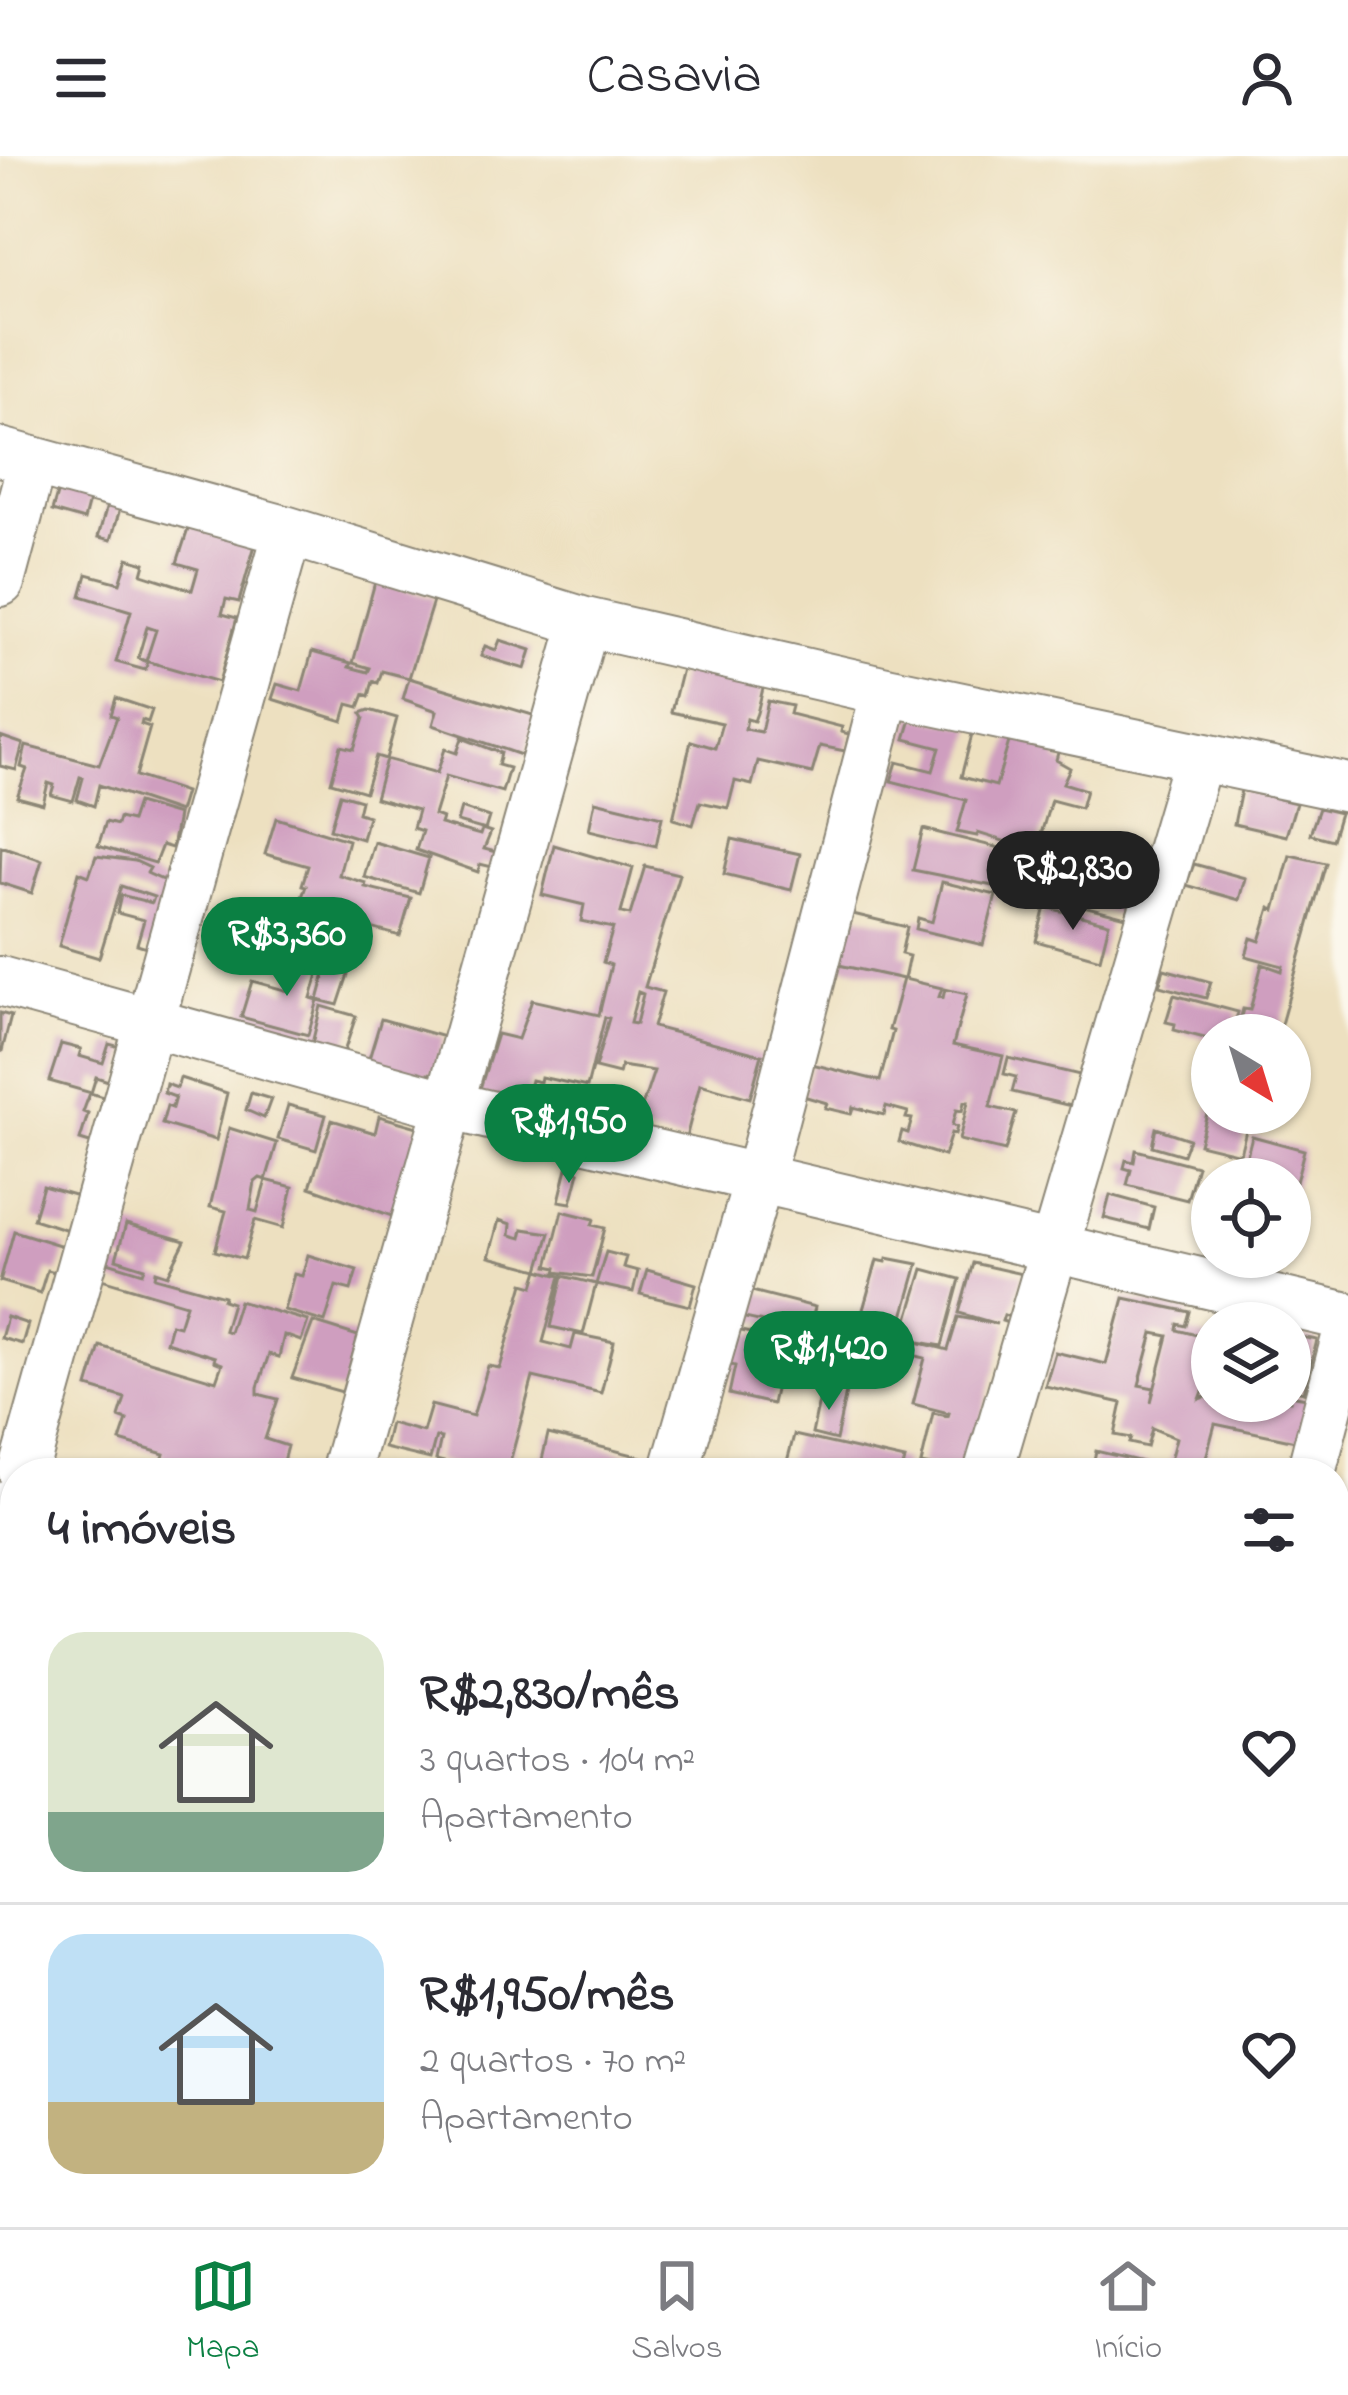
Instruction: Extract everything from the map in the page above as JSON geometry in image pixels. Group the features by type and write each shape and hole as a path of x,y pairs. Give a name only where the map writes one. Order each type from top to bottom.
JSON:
{"street":[{"path":"0,582 16,457 287,531 585,622 1348,788"},
{"path":"27,1458 287,531"},
{"path":"349,1458 585,622"},
{"path":"678,1458 758,1181 886,691"},
{"path":"993,1458 1198,759"},
{"path":"0,981 451,1106 1348,1317"},
{"path":"1315,1458 1348,1330"}],"building":[{"path":"59,487 90,497 84,520 52,511"},
{"path":"110,495 123,498 111,540 98,537"},
{"path":"190,523 255,545 239,602 226,599 222,614 237,618 219,682 146,661 156,630 147,627 138,658 148,662 145,670 116,662 131,611 81,596 87,574 120,583 128,558 145,563 142,574 192,590 198,569 177,563"},
{"path":"375,582 434,598 409,678 382,671 359,707 348,704 343,721 272,699 277,684 301,691 312,652 368,672 370,668 353,663"},
{"path":"500,640 531,650 525,669 481,656 485,646 496,650"},
{"path":"684,661 765,680 754,721 747,719 745,729 761,732 768,701 792,706 790,714 842,727 841,732 849,734 845,751 820,746 812,773 758,761 752,785 735,781 728,808 700,802 693,825 673,819 691,741 715,748 722,723 671,712"},
{"path":"409,678 536,716 524,756 433,725 437,711 403,699"},
{"path":"116,698 152,710 148,722 141,724 150,727 136,776 185,792 179,812 99,785 94,806 77,800 80,777 73,801 51,795 54,785 48,783 43,804 17,797 27,769 21,767 26,746 99,765 117,717 111,715"},
{"path":"369,710 397,718 386,759 376,756 365,792 331,782 341,746 354,749 364,718 361,713"},
{"path":"912,716 974,727 961,777 996,786 1011,735 1059,749 1056,760 1070,768 1063,783 1086,790 1081,808 1051,800 1036,851 978,833 957,832 966,800 891,781 897,762 933,771 940,748 905,739"},
{"path":"0,736 23,744 16,770 0,766"},
{"path":"462,738 501,753 498,765 509,768 502,792 446,776 434,815 442,818 440,824 480,835 482,829 491,832 484,849 496,852 492,867 480,864 478,872 416,850 422,831 413,828 418,810 375,798 386,759 437,773 445,749 457,753"},
{"path":"1241,790 1296,803 1286,836 1234,824"},
{"path":"340,794 361,800 358,813 368,816 362,839 330,829"},
{"path":"595,801 662,817 656,846 589,830"},
{"path":"137,803 178,815 172,848 162,845 155,863 98,846 106,822 131,821"},
{"path":"461,808 489,817 485,830 457,822"},
{"path":"1319,808 1340,813 1332,840 1310,834"},
{"path":"276,818 348,840 339,875 411,898 400,936 364,926 338,1005 318,1000 330,956 254,934 262,901 341,919 305,908 308,899 302,897 306,886 302,885 308,866 265,854"},
{"path":"923,829 1000,848 1006,854 998,887 913,870"},
{"path":"732,839 800,854 791,890 724,874"},
{"path":"374,842 429,858 419,893 364,877"},
{"path":"554,845 633,868 621,913 630,915 645,866 679,874 645,987 663,992 653,1027 762,1055 750,1098 700,1084 685,1142 634,1130 654,1071 621,1066 619,1074 595,1068 609,1018 605,1017 587,1087 541,1077 540,1082 531,1080 526,1099 534,1101 533,1107 478,1095 497,1034 518,1039 532,1000 599,1015 611,965 603,962 613,928 581,921 584,905 542,895","holes":["638,992 643,994 636,1024 630,1023"]},
{"path":"1,846 42,860 32,893 0,883"},
{"path":"1290,855 1326,863 1284,1014 1242,1014 1243,1009 1250,1010 1262,964 1282,971 1283,966 1246,956 1251,938 1260,941 1270,908 1275,910"},
{"path":"96,856 135,861 150,868 147,873 171,884 153,949 137,944 144,920 117,913 121,895 152,903 154,897 121,886 99,958 59,946 79,872 89,876"},
{"path":"1059,861 1113,875 1109,890 1132,896 1126,917 1044,896 1046,886 1053,887"},
{"path":"1194,864 1245,878 1239,900 1186,885"},
{"path":"942,882 996,895 983,945 916,929 918,918 932,922"},
{"path":"1045,907 1109,923 1100,959 1036,941"},
{"path":"853,914 907,927 901,954 909,956 904,979 942,988 939,997 943,998 945,989 967,994 953,1045 1003,1056 990,1107 1016,1113 1005,1151 959,1140 968,1102 962,1111 956,1110 952,1125 957,1127 944,1156 899,1142 902,1131 908,1133 912,1119 906,1118 908,1112 886,1106 884,1115 853,1107 851,1114 803,1096 812,1064 880,1081 903,979 839,965"},
{"path":"299,951 323,958 311,998 318,1000 308,1035 241,1017 252,981 288,991"},
{"path":"1164,969 1211,982 1206,998 1159,986"},
{"path":"1174,995 1238,1012 1191,1014 1191,1034 1166,1022"},
{"path":"321,1006 356,1016 342,1058 311,1048"},
{"path":"0,1013 11,1016 2,1051 0,1050"},
{"path":"381,1019 444,1037 433,1074 428,1078 368,1062"},
{"path":"61,1044 81,1049 79,1056 103,1063 109,1044 129,1049 118,1084 96,1077 91,1093 49,1081"},
{"path":"1008,1058 1080,1075 1071,1106 1012,1092 1016,1077 1004,1074"},
{"path":"180,1078 227,1093 216,1140 162,1124 175,1097 164,1093 166,1084 177,1088"},
{"path":"90,1093 103,1097 93,1144 80,1140"},
{"path":"251,1093 271,1099 264,1118 246,1110"},
{"path":"288,1105 326,1115 316,1150 278,1139"},
{"path":"379,1116 421,1128 392,1216 310,1187 332,1120 375,1133"},
{"path":"229,1128 277,1143 266,1180 293,1187 283,1228 255,1220 244,1259 215,1251 226,1211 210,1207","holes":["266,1180 257,1212 250,1210 255,1182"]},
{"path":"1156,1128 1189,1139 1183,1155 1152,1146"},
{"path":"1202,1134 1245,1134 1240,1154 1199,1144"},
{"path":"1252,1136 1304,1150 1302,1158 1246,1158"},
{"path":"1136,1150 1191,1164 1187,1200 1127,1185 1131,1170 1124,1168 1126,1160 1134,1162"},
{"path":"567,1168 579,1172 571,1203 559,1201"},
{"path":"43,1186 78,1196 68,1230 33,1219"},
{"path":"1110,1195 1154,1207 1149,1229 1104,1218"},
{"path":"562,1211 594,1219 592,1225 605,1228 592,1277 556,1272 557,1268 548,1266"},
{"path":"499,1220 511,1224 510,1235 521,1238 523,1229 550,1233 539,1270 489,1257"},
{"path":"126,1224 185,1241 168,1275 156,1271 155,1277 224,1296 223,1300 232,1303 224,1330 229,1332 239,1301 308,1321 301,1341 284,1335 279,1357 269,1354 258,1387 258,1394 278,1399 265,1439 287,1446 284,1458 163,1458 164,1454 120,1441 127,1420 119,1417 125,1398 88,1387 100,1346 216,1381 222,1364 215,1357 166,1342 171,1324 179,1326 186,1304 102,1279 108,1262 143,1273 145,1268 116,1259"},
{"path":"14,1231 66,1247 58,1273 47,1270 40,1293 0,1281"},
{"path":"606,1252 626,1257 623,1267 638,1271 633,1292 596,1284"},
{"path":"308,1255 357,1270 351,1290 336,1286 325,1322 284,1310 294,1274 302,1276"},
{"path":"887,1258 918,1264 898,1334 907,1322 923,1269 960,1279 942,1346 913,1341 948,1350 958,1317 997,1324 959,1313 973,1263 1022,1274 1010,1317 1004,1315 1002,1321 1008,1323 970,1458 922,1458 933,1413 949,1413 913,1404 925,1358 869,1344 873,1328 859,1324 877,1260 886,1262"},
{"path":"539,1270 561,1276 543,1342 571,1349 575,1334 614,1342 601,1393 533,1377 511,1458 436,1458 441,1438 436,1437 430,1458 384,1448 390,1423 423,1432 431,1405 473,1416 488,1366 500,1368 524,1283 534,1286"},
{"path":"647,1270 696,1284 690,1306 640,1294"},
{"path":"563,1276 596,1284 583,1334 551,1327"},
{"path":"748,1290 815,1307 809,1332 740,1317"},
{"path":"1124,1298 1190,1312 1186,1326 1178,1324 1177,1330 1191,1334 1191,1422 1306,1422 1300,1442 1215,1424 1206,1458 1171,1458 1176,1438 1152,1428 1147,1447 1115,1435 1122,1403 1045,1386 1055,1352 1106,1364","holes":["1153,1333 1168,1336 1151,1402 1154,1388 1139,1385"]},
{"path":"7,1317 28,1324 22,1344 1,1338"},
{"path":"313,1322 358,1336 342,1392 292,1378"},
{"path":"737,1330 803,1345 798,1360 814,1363 810,1384 778,1376 772,1404 729,1394 735,1366 728,1364"},
{"path":"836,1339 864,1345 858,1370 827,1364 830,1345"},
{"path":"822,1387 846,1392 836,1440 812,1434"},
{"path":"548,1434 646,1458 542,1458"},
{"path":"794,1435 896,1458 788,1458"},
{"path":"1096,1451 1126,1458 1094,1458"}]}
